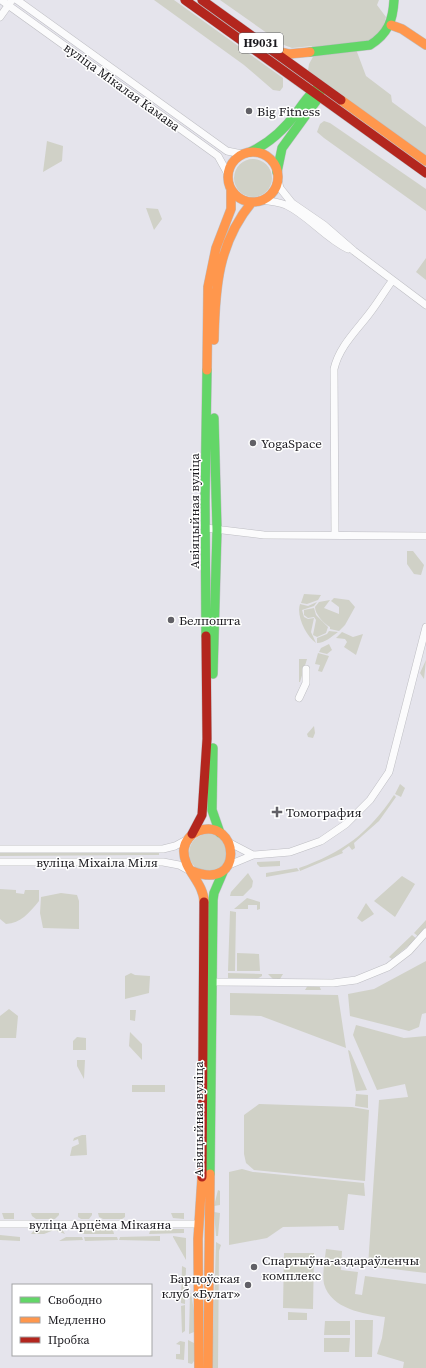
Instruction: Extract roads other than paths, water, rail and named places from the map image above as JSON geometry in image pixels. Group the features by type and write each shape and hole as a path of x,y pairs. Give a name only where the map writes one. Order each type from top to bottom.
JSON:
{"main road":[{"name":"Н9031","path":"185,0 315,95 426,173"},
{"name":"Н9031","path":"202,0 426,161"},
{"path":"271,49 289,54 370,45 383,37 391,25 394,0"},
{"path":"391,25 402,30 426,46"},
{"path":"308,77 305,63 310,52"},
{"path":"315,95 276,138 261,148 246,153 232,163 228,174 231,189 239,198 257,201 272,193 282,148 315,95 320,86"},
{"path":"246,153 258,152 267,156 274,163 277,176"},
{"name":"Авіяцыйная вуліца","path":"190,836 202,815 207,739 206,528 208,287 216,248 231,209 231,189"},
{"name":"Авіяцыйная вуліца","path":"220,832 212,810 216,530 214,409 216,295 222,256 235,222 257,201"},
{"path":"192,872 200,876 215,877 226,868 232,854 230,843 220,832 206,829 190,836 184,847 186,863 204,893 202,1170 197,1289 199,1317 199,1368"},
{"name":"Авіяцыйная вуліца","path":"208,1368 213,900 214,893 226,868"},
{"path":"199,1224 210,1224"}],"street":[{"name":"вуліца Мікалая Камава","path":"1,0 10,3 218,156 228,174"},
{"name":"вуліца Мікалая Камава","path":"17,0 227,152 246,153"},
{"path":"0,17 10,3"},
{"path":"277,176 280,188 292,203 324,225 354,251 426,305"},
{"path":"257,201 279,203 289,207 338,244 354,251"},
{"path":"334,535 335,364 344,346 370,313 392,280"},
{"path":"206,528 264,535 426,536"},
{"path":"226,868 254,855 290,852 321,841 346,824 370,800 389,772 426,627"},
{"path":"299,698 306,683 306,669"},
{"name":"вуліца Міхаіла Міля","path":"0,849 169,849 190,836"},
{"path":"230,843 254,855"},
{"name":"вуліца Міхаіла Міля","path":"0,862 163,862 179,865 192,872"},
{"path":"211,982 333,983 356,980 388,967 409,951 426,932"},
{"name":"вуліца Арцёма Мікаяна","path":"0,1224 199,1224"}],"place":[{"name":"Big Fitness","path":"249,111"},
{"name":"YogaSpace","path":"253,443"},
{"name":"Белпошта","path":"171,620"},
{"name":"Томография","path":"277,812"},
{"name":"Спартыўна-аздараўленчы комплекс","path":"254,1267"},
{"name":"Барцоўская клуб «Булат»","path":"248,1285"}]}
